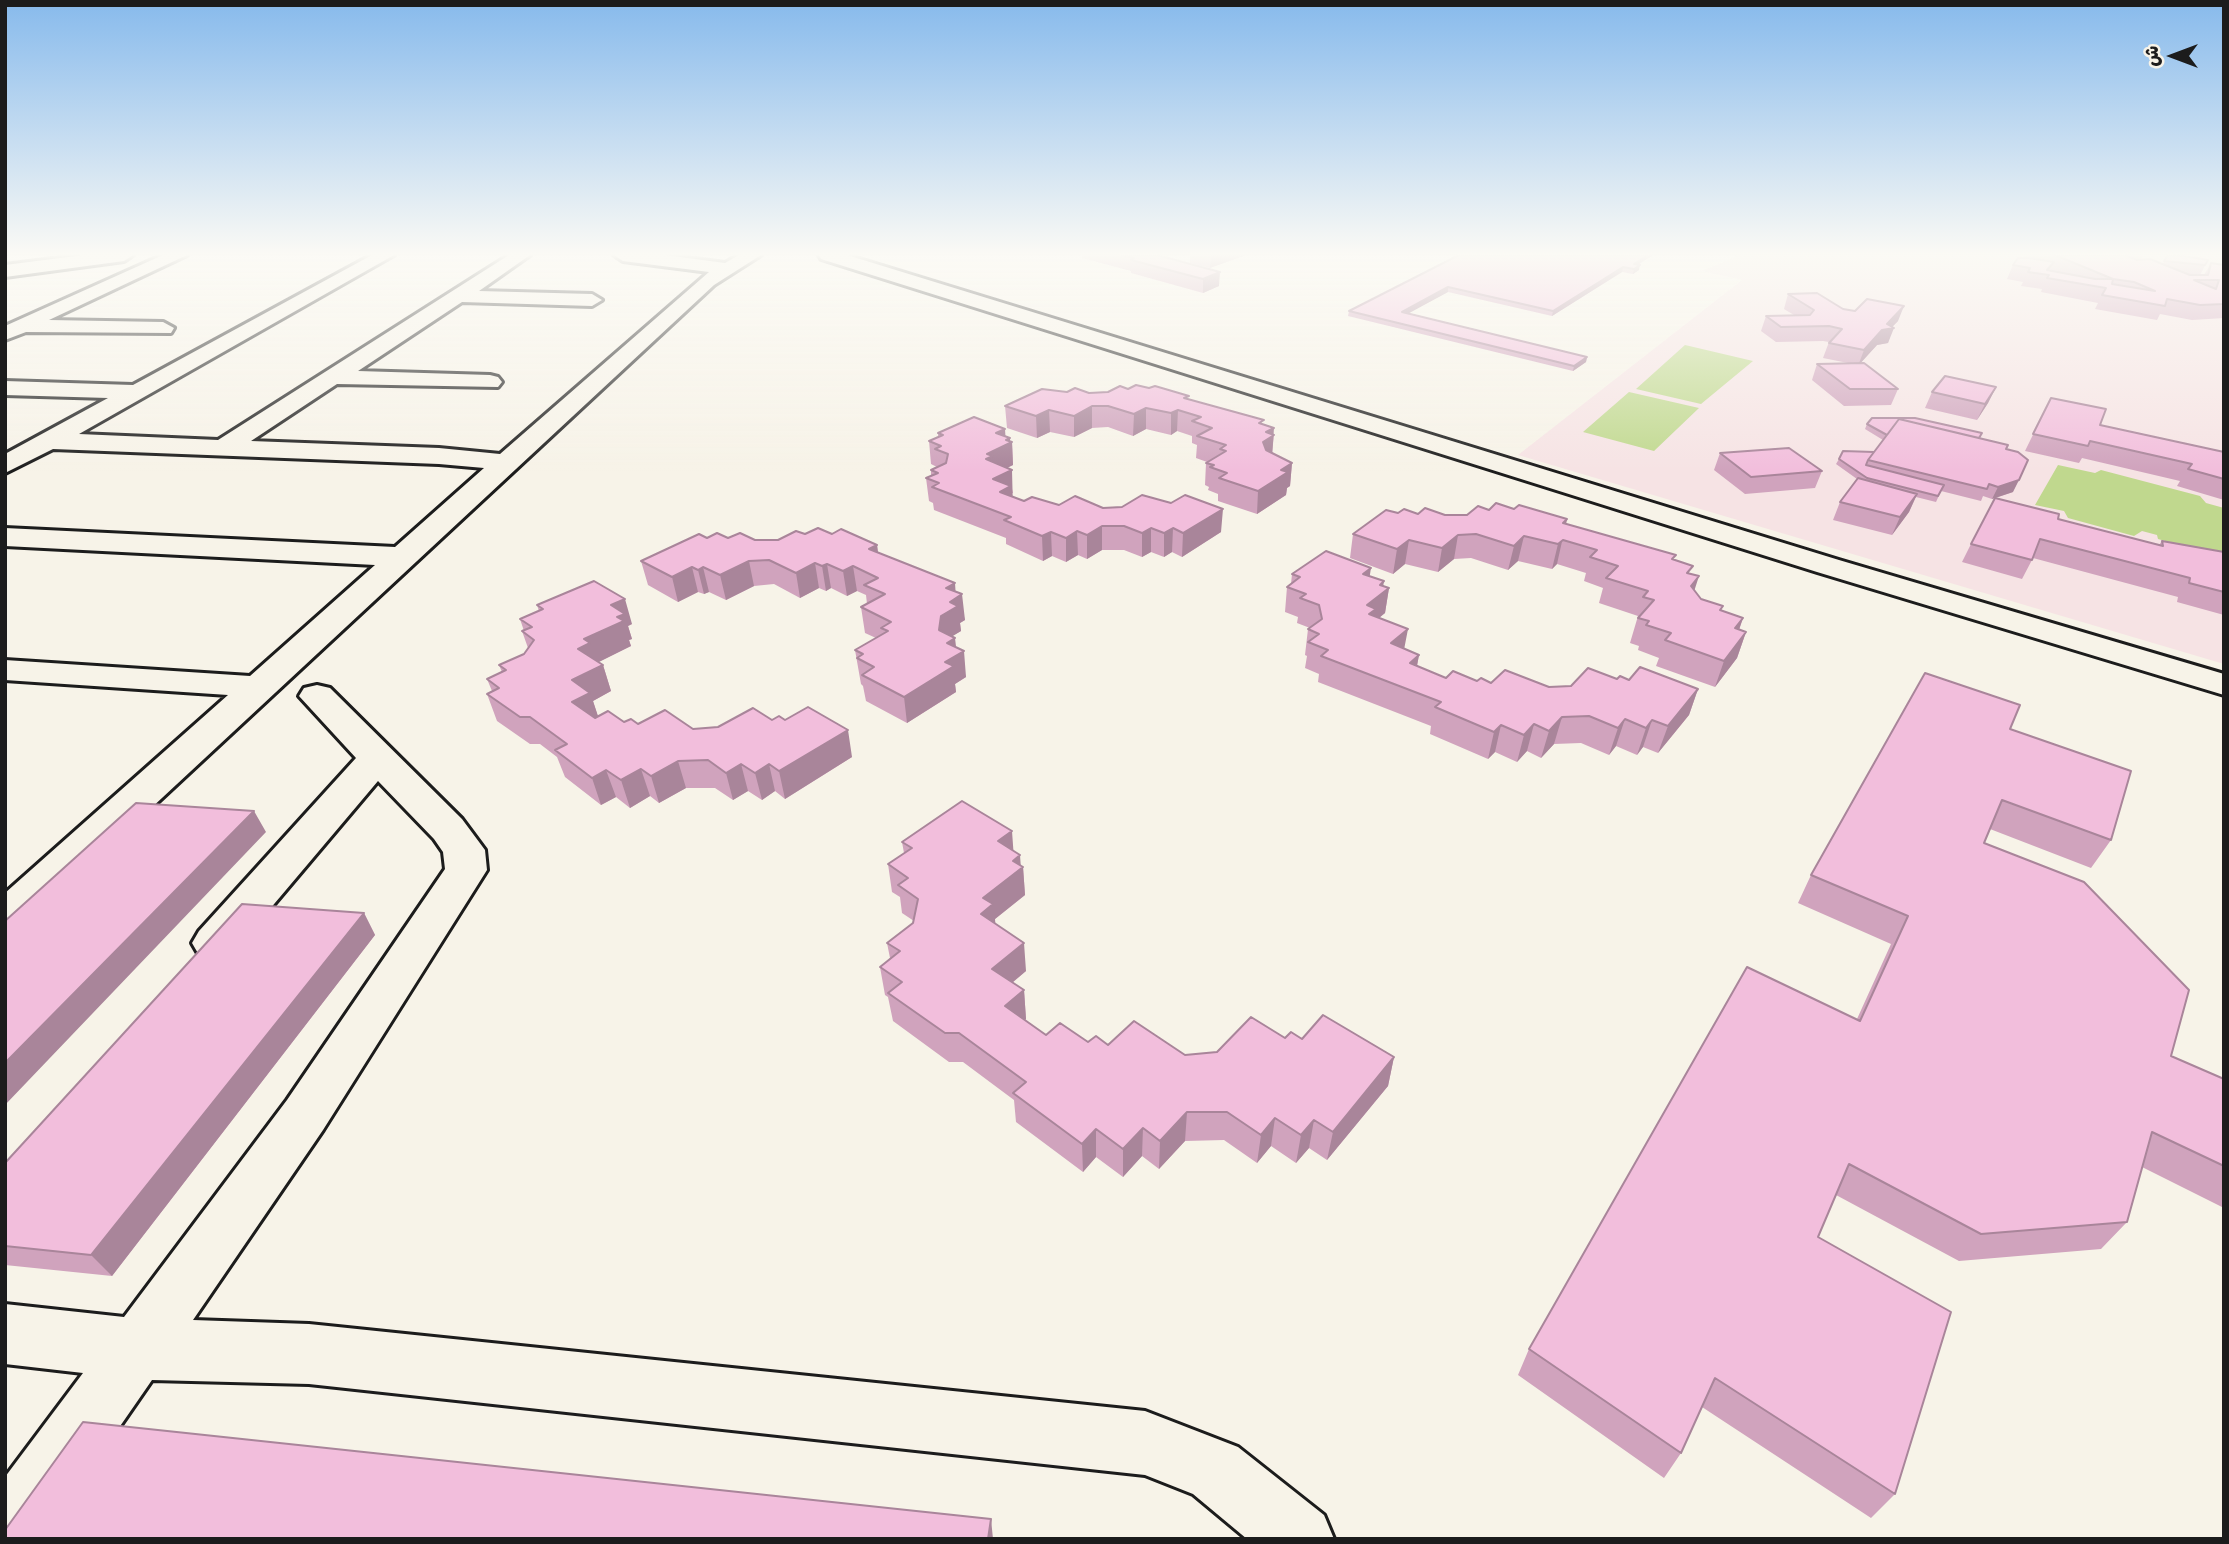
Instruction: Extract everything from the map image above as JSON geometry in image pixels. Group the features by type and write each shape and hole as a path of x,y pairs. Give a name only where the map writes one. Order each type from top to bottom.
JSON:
{"street":[{"path":"5,465 254,327"},
{"path":"223,448 409,327"},
{"path":"5,918 659,327"},
{"path":"1060,327 1802,558 2224,685"},
{"path":"11,329 163,328"},
{"path":"332,377 490,382"},
{"path":"5,388 136,392"},
{"path":"47,441 439,456 508,463"},
{"path":"5,537 405,557"},
{"path":"5,670 262,687"},
{"path":"5,1534 305,1115 466,870 464,850 448,829 317,696"},
{"path":"192,969 378,757"},
{"path":"5,1334 136,1349 309,1354 1145,1443 1215,1470 1300,1539"}],"shaded area":[{"path":"1682,327 2224,327 2224,664 1518,455"}],"green space":[{"path":"1685,345 1753,361 1701,404 1636,389"},
{"path":"1629,392 1699,408 1654,451 1583,432"},
{"path":"2058,465 2095,473 2101,470 2200,496 2206,503 2224,508 2224,557 2158,539 2157,535 2142,531 2134,536 2068,518 2064,511 2035,505"}],"building":[{"path":"1415,327 1464,327 1587,357 1574,366"},
{"path":"1834,327 1894,328 1882,330 1864,350 1829,343 1842,329"},
{"path":"1864,363 1898,389 1850,389 1817,364"},
{"path":"1945,376 1996,387 1985,404 1932,392"},
{"path":"1136,385 1149,388 1155,386 1189,396 1184,398 1264,420 1259,423 1274,428 1266,432 1274,435 1263,442 1266,450 1292,463 1281,470 1288,472 1258,491 1219,478 1227,473 1206,463 1226,451 1220,449 1226,445 1197,436 1212,428 1192,421 1201,417 1178,410 1171,413 1146,408 1134,414 1108,406 1092,406 1074,416 1049,410 1036,416 1005,406 1042,389 1067,392 1075,388 1089,393 1108,392 1120,386 1128,389"},
{"path":"2051,398 2106,409 2100,425 2224,452 2224,479 2188,469 2192,464 2090,441 2088,446 2033,434"},
{"path":"974,417 1005,429 996,433 1010,438 1006,440 1012,442 987,454 993,456 986,459 1012,470 993,479 1011,486 1000,492 1024,501 1032,497 1059,505 1075,496 1103,508 1122,507 1142,495 1171,503 1185,495 1223,509 1183,533 1173,528 1164,533 1151,528 1142,533 1124,526 1102,526 1087,535 1077,531 1066,538 1051,532 1042,536 1004,520 1011,517 932,487 939,483 926,478 938,473 931,470 946,463 948,454 935,449 941,446 929,441 943,435 938,433"},
{"path":"1872,418 1915,418 1982,433 1979,438 1899,419 1887,435 1867,424"},
{"path":"1899,419 2008,445 2006,449 2018,452 2028,460 2019,480 1998,487 1989,484 1987,489 1868,460"},
{"path":"1789,448 1822,471 1751,477 1720,453"},
{"path":"1843,451 1874,452 1866,465 1944,485 1938,496 1867,478 1839,459"},
{"path":"1858,478 1917,494 1900,517 1840,502"},
{"path":"1995,498 2059,514 2058,519 2163,546 2162,541 2224,552 2224,592 2189,583 2190,578 2040,539 2032,560 1971,544"},
{"path":"1496,503 1514,509 1519,505 1567,519 1563,523 1676,555 1672,559 1693,566 1687,573 1699,576 1691,586 1701,599 1723,606 1720,610 1743,618 1735,628 1746,632 1724,661 1665,640 1671,633 1646,625 1649,621 1638,618 1654,600 1643,597 1648,591 1606,578 1618,566 1590,557 1597,550 1563,540 1558,544 1524,536 1514,546 1476,534 1458,535 1442,548 1409,540 1397,549 1353,534 1386,510 1398,513 1404,509 1418,514 1425,508 1445,515 1467,515 1478,506 1489,510"},
{"path":"818,528 832,534 841,529 877,545 869,549 955,583 946,588 962,594 950,602 958,606 941,616 939,630 955,638 947,643 964,651 945,662 954,666 904,697 862,675 874,667 857,658 863,654 855,650 888,631 881,628 891,622 861,607 885,594 864,585 878,578 853,566 843,571 827,564 822,566 815,563 796,573 769,560 749,561 720,575 703,567 698,570 692,567 672,577 641,561 699,534 707,538 717,533 728,538 740,533 755,540 778,540 796,531 805,534"},
{"path":"1326,551 1371,568 1363,574 1384,581 1380,585 1389,588 1367,605 1376,609 1369,614 1408,629 1391,643 1419,655 1410,663 1446,678 1453,671 1477,681 1481,678 1491,683 1505,670 1549,687 1571,686 1588,668 1617,679 1620,676 1629,680 1640,667 1698,689 1668,726 1652,720 1646,728 1625,719 1618,728 1589,716 1562,717 1549,731 1534,724 1524,735 1501,725 1494,732 1435,707 1441,702 1321,656 1328,650 1308,642 1319,634 1308,629 1322,619 1319,605 1300,598 1306,594 1287,587 1300,577 1292,574"},
{"path":"594,581 625,599 611,605 625,614 617,617 624,621 584,639 590,643 578,649 603,665 572,680 590,693 572,702 595,718 608,711 624,722 631,719 638,724 665,710 693,729 718,727 753,708 772,720 779,716 785,720 808,707 848,730 779,771 769,764 755,773 741,764 726,773 708,760 678,761 651,776 641,769 621,780 606,770 592,778 555,750 567,744 530,717 520,717 487,694 499,688 487,679 506,670 499,665 524,654 534,640 522,631 532,627 520,619 543,609 537,605"},
{"path":"1925,673 2020,705 2010,729 2131,771 2111,840 2002,800 1984,843 2084,882 2189,990 2171,1056 2224,1079 2224,1166 2152,1132 2127,1222 1981,1234 1849,1164 1818,1237 1951,1312 1895,1494 1715,1378 1681,1453 1529,1349 1747,967 1860,1021 1908,916 1811,875"},
{"path":"962,801 1012,831 998,841 1020,855 1013,861 1023,867 983,898 993,904 981,914 1024,943 992,969 1024,990 1005,1006 1046,1035 1060,1023 1088,1042 1096,1036 1108,1045 1134,1021 1185,1055 1217,1052 1251,1017 1285,1038 1291,1032 1302,1039 1323,1015 1394,1057 1333,1132 1314,1120 1301,1135 1275,1118 1261,1135 1227,1112 1187,1112 1160,1141 1143,1128 1123,1149 1096,1129 1082,1144 1013,1093 1026,1082 959,1033 945,1033 888,993 902,982 880,967 900,951 887,943 913,923 918,899 898,885 908,878 888,864 912,848 902,842"},
{"path":"136,803 254,811 5,1063 5,921"},
{"path":"242,904 364,913 91,1255 5,1246 5,1163"},
{"path":"83,1422 991,1519 988,1539 5,1539 5,1530"}]}
